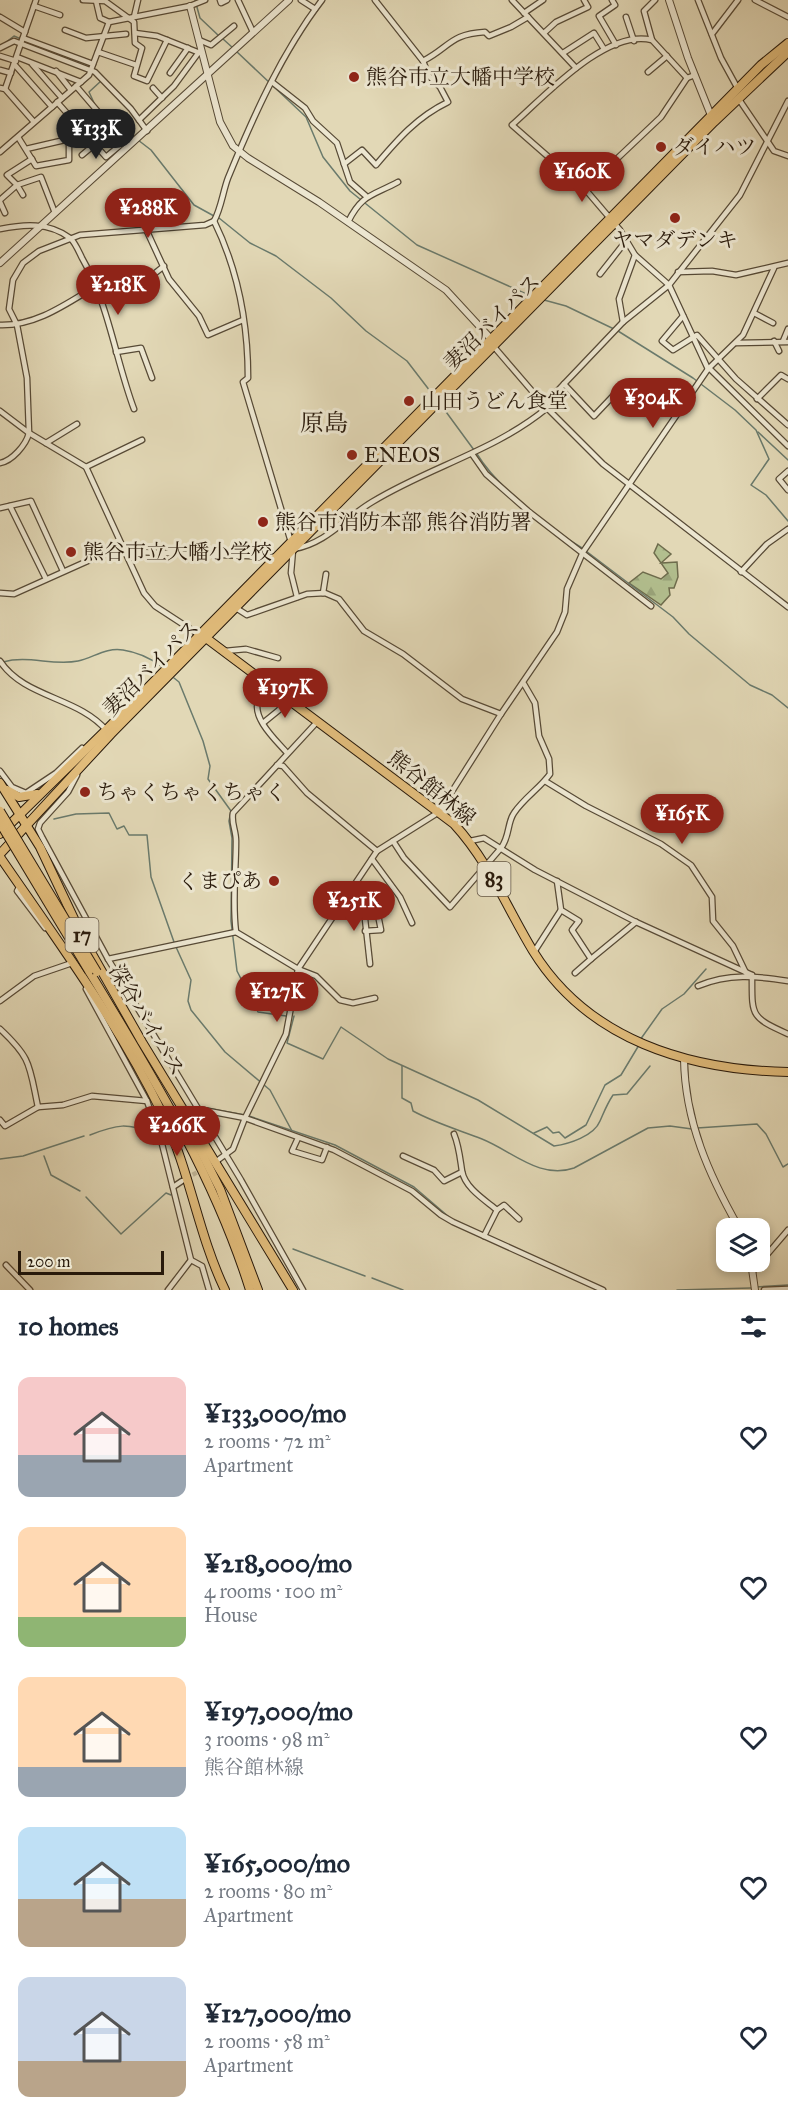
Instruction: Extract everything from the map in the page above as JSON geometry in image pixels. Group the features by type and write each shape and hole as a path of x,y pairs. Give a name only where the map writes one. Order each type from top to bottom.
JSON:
{"main road":[{"name":"妻沼バイパス","path":"202,637 236,608 290,546 713,118 769,57 788,43"},
{"name":"妻沼バイパス","path":"713,118 788,52"},
{"name":"妻沼バイパス","path":"0,856 109,732 290,546"},
{"name":"熊谷館林線","path":"202,637 439,812 470,842 486,865 534,952 561,989 600,1022 639,1044 684,1059 740,1068 788,1072"},
{"name":"妻沼バイパス","path":"0,834 85,750 109,732"},
{"path":"1,785 19,797 41,793"},
{"name":"17","path":"1,785 27,825 84,940 141,1042 293,1290"},
{"name":"深谷バイパス","path":"0,810 164,1096 219,1204 250,1290"},
{"name":"深谷バイパス","path":"0,824 141,1042 220,1189 258,1290"},
{"name":"17","path":"0,856 154,1088 164,1096"},
{"name":"17","path":"116,1031 163,1115 186,1172 214,1268 225,1290"}],"street":[{"path":"34,122 2,88 16,61 36,0"},
{"path":"83,0 105,1 132,17 135,43 142,48 134,76 147,81 167,40"},
{"path":"132,17 138,0"},
{"path":"96,1 100,18 109,22 205,0"},
{"path":"220,0 221,3 227,0"},
{"path":"238,0 253,32"},
{"path":"0,263 290,0"},
{"path":"301,0 315,9"},
{"path":"297,597 291,573 290,546 243,382 248,378 243,320 231,260 215,220 240,152 271,84 300,28 322,0"},
{"path":"344,164 362,150 376,165 388,149 425,114 448,102 440,87 429,76 423,61 375,0"},
{"path":"512,0 576,68"},
{"path":"423,61 441,52 446,44 456,37 484,32 489,36 526,15 543,0"},
{"path":"544,33 556,22 588,7 584,0"},
{"path":"612,0 615,5 599,16 616,45"},
{"path":"655,0 644,11 652,40 687,78"},
{"path":"669,0 694,75 713,118"},
{"path":"698,0 738,89"},
{"path":"712,34 738,0"},
{"path":"755,0 788,17"},
{"path":"767,8 771,0"},
{"path":"191,4 200,53 208,73 219,122 228,139 240,152 348,222 446,290 493,341 495,348 576,439 628,485 788,608"},
{"path":"34,6 60,15"},
{"path":"0,17 26,32"},
{"path":"626,17 634,41"},
{"path":"0,152 92,70 109,22"},
{"path":"199,40 211,45 234,26"},
{"path":"65,30 86,38 126,34"},
{"path":"135,33 167,40 200,53"},
{"path":"563,53 594,33 604,49"},
{"path":"23,40 92,70 147,131"},
{"path":"0,48 10,42 23,40 93,64"},
{"path":"652,40 634,41 604,49 576,68 512,124 585,189 612,221 635,255 669,285 709,369 788,446"},
{"path":"170,74 188,48"},
{"path":"98,52 136,65"},
{"path":"138,120 162,98 200,53"},
{"path":"0,56 16,61 31,62 81,82"},
{"path":"648,72 667,56"},
{"path":"16,61 52,107"},
{"path":"31,62 62,98"},
{"path":"0,69 11,73"},
{"path":"55,71 124,142 106,158 57,102"},
{"path":"585,189 616,156 661,117 687,78 694,75"},
{"path":"271,84 305,108 313,121 337,143 353,186 366,197"},
{"path":"153,88 162,98"},
{"path":"738,98 767,143 774,151 788,156"},
{"path":"290,546 322,541 373,501 525,427 623,322 669,285 740,195 788,101"},
{"path":"18,137 36,166 69,160 69,139 26,149"},
{"path":"82,155 94,145"},
{"path":"23,195 8,175 32,159"},
{"path":"5,213 0,201 17,186 41,177 56,213"},
{"path":"348,222 360,201 398,182"},
{"path":"0,464 7,462 27,441 28,433 29,397 17,325 9,309 10,290 18,269 39,251 80,235 205,225 215,220"},
{"path":"0,229 18,225 42,225 71,239 97,289 134,409"},
{"path":"145,228 177,291 199,316 208,335 243,320"},
{"path":"600,274 626,241"},
{"path":"623,322 619,299 635,255"},
{"path":"678,272 712,271 736,275 788,263"},
{"path":"0,325 17,325 50,314 97,289 149,278 164,266"},
{"path":"218,1160 233,1149 245,1117 286,1034 298,969 376,851 439,812 501,714 524,684 557,632 565,612 567,589 582,553 696,385 736,343 754,313 774,268"},
{"path":"754,313 773,322"},
{"path":"683,316 662,341 673,350 693,336 699,337 757,399 788,425"},
{"path":"736,343 785,341 788,329"},
{"path":"774,341 779,351"},
{"path":"116,352 141,348 152,378"},
{"path":"757,399 781,375 788,379"},
{"path":"564,384 594,416 613,396"},
{"path":"0,411 28,433 86,467 144,592 155,606 202,637"},
{"path":"45,443 77,424"},
{"path":"86,467 142,440"},
{"path":"474,453 486,474 651,606"},
{"path":"788,471 779,479 788,490"},
{"path":"0,508 31,501 63,572"},
{"path":"10,506 46,579"},
{"path":"741,572 767,544 788,529"},
{"path":"0,593 14,594 98,555 126,550 277,557"},
{"path":"322,593 326,574"},
{"path":"236,608 247,615 297,597 322,593 339,599 364,631 403,654 462,699 501,714"},
{"path":"223,651 246,649 278,658"},
{"path":"1,663 35,690 56,697 97,719 109,732"},
{"path":"267,684 258,701 257,709 263,723 287,753"},
{"path":"393,841 404,858 450,907 501,848 508,838 513,814 550,774 549,759 539,736 533,697 524,684"},
{"path":"263,723 279,710 286,698"},
{"path":"234,933 236,837 231,821 233,813 317,722"},
{"path":"0,771 12,787 26,793 56,772 82,748 85,750"},
{"path":"277,765 283,766 308,793 376,851"},
{"path":"80,767 68,792 40,823 38,829 108,959 226,1155 303,1290"},
{"path":"545,781 586,806 661,844 691,866 712,897 713,921 733,946 746,973"},
{"path":"470,842 484,838 557,881 636,922 746,973 788,981"},
{"path":"372,859 400,897 412,923"},
{"path":"534,952 561,910 557,881"},
{"path":"346,898 350,902 375,900 381,930 365,931"},
{"path":"363,901 370,964"},
{"path":"561,910 579,921 573,930 591,959"},
{"path":"575,973 636,922"},
{"path":"108,959 234,933 321,980 340,1000 353,1003 375,998"},
{"path":"0,1001 34,976 72,963 147,1101 159,1134 191,1260 202,1266 209,1290"},
{"path":"698,986 727,976 753,975"},
{"path":"753,975 752,1007 755,1015 764,1023 788,1034"},
{"path":"0,1029 23,1050 29,1062 38,1107"},
{"path":"684,1059 684,1086 693,1129 702,1156 734,1218"},
{"path":"0,1120 5,1126 38,1107 63,1105 92,1096 147,1101"},
{"path":"198,1109 245,1117 327,1147 412,1191 441,1215 603,1290"},
{"path":"454,1134 459,1146 462,1172 472,1189 497,1210"},
{"path":"298,1137 292,1151 322,1160 327,1147"},
{"path":"403,1156 434,1170 444,1180 462,1172"},
{"path":"173,1187 182,1181"},
{"path":"484,1234 497,1210 504,1205 519,1220"},
{"path":"770,1251 788,1230"},
{"path":"168,1290 191,1260"},
{"path":"6,1265 30,1290"},
{"path":"753,1272 754,1288"},
{"path":"764,1290 788,1289"}],"green space":[{"path":"658,544 671,554 661,563 654,553"},
{"path":"677,562 678,577 674,588 669,588 670,595 661,605 629,583 643,572 661,579 668,573 661,563"}],"waterway":[{"path":"195,0 200,18 219,36"},
{"path":"5,43 14,36 21,39"},
{"path":"223,39 233,48"},
{"path":"236,51 306,117 323,157 350,191 417,245 531,296"},
{"path":"70,58 89,65"},
{"path":"95,105 89,92 101,81"},
{"path":"100,111 134,137"},
{"path":"138,140 151,150 194,205 214,216"},
{"path":"219,218 250,243 276,256 331,298 366,331 407,361 430,391"},
{"path":"544,300 566,306 614,329"},
{"path":"618,331 693,378 735,410 756,430 769,459 751,485 766,495 788,521"},
{"path":"441,405 474,450"},
{"path":"758,432 788,460"},
{"path":"477,454 510,493 554,530 582,548"},
{"path":"586,551 673,617 689,634 750,685 772,695 788,708"},
{"path":"3,662 12,660 78,661 117,649 138,654 161,666"},
{"path":"174,678 179,682 203,741 210,766 208,779 231,811 229,821 232,838 231,921 237,971 258,1012 286,1016"},
{"path":"54,819 76,814 109,813 117,829 124,826 129,835 147,835 151,877 174,942"},
{"path":"176,947 191,980 188,1001 191,1010 225,1052 270,1090 292,1131"},
{"path":"640,1040 662,1009 684,994 706,969"},
{"path":"294,1016 287,1043 323,1059 341,1027 388,1059 478,1100 554,1146 574,1141 592,1131 600,1121 613,1095 627,1094 650,1066"},
{"path":"534,1133 547,1127 553,1133 559,1132 565,1138 586,1125 605,1085 621,1075 639,1045"},
{"path":"402,1066 402,1098 411,1103 413,1111 493,1144 526,1163 550,1170 562,1171 574,1168 648,1128 670,1126 692,1129"},
{"path":"201,1107 245,1115"},
{"path":"249,1116 335,1145 414,1187 449,1217"},
{"path":"697,1128 757,1124 766,1134 783,1167 788,1164"},
{"path":"90,1135 122,1126 155,1133 162,1129"},
{"path":"0,1159 23,1156 84,1136"},
{"path":"44,1156 51,1175 80,1191"},
{"path":"86,1197 121,1234 166,1193 171,1195"},
{"path":"453,1220 509,1245"},
{"path":"293,1249 365,1276"},
{"path":"372,1278 403,1290"},
{"path":"756,1287 788,1285"},
{"path":"677,1290 751,1288"}],"tunnel":[{"path":"187,1178 203,1169"}],"place":[{"name":"熊谷市立大幡中学校","path":"354,77"},
{"name":"ダイハツ","path":"661,147"},
{"name":"ヤマダデンキ","path":"675,218"},
{"name":"山田うどん食堂","path":"409,401"},
{"name":"ENEOS","path":"352,455"},
{"name":"熊谷市消防本部 熊谷消防署","path":"263,522"},
{"name":"熊谷市立大幡小学校","path":"71,552"},
{"name":"ちゃくちゃくちゃく","path":"85,792"},
{"name":"くまぴあ","path":"274,881"}],"district":[{"name":"原島","path":"324,423"}]}
